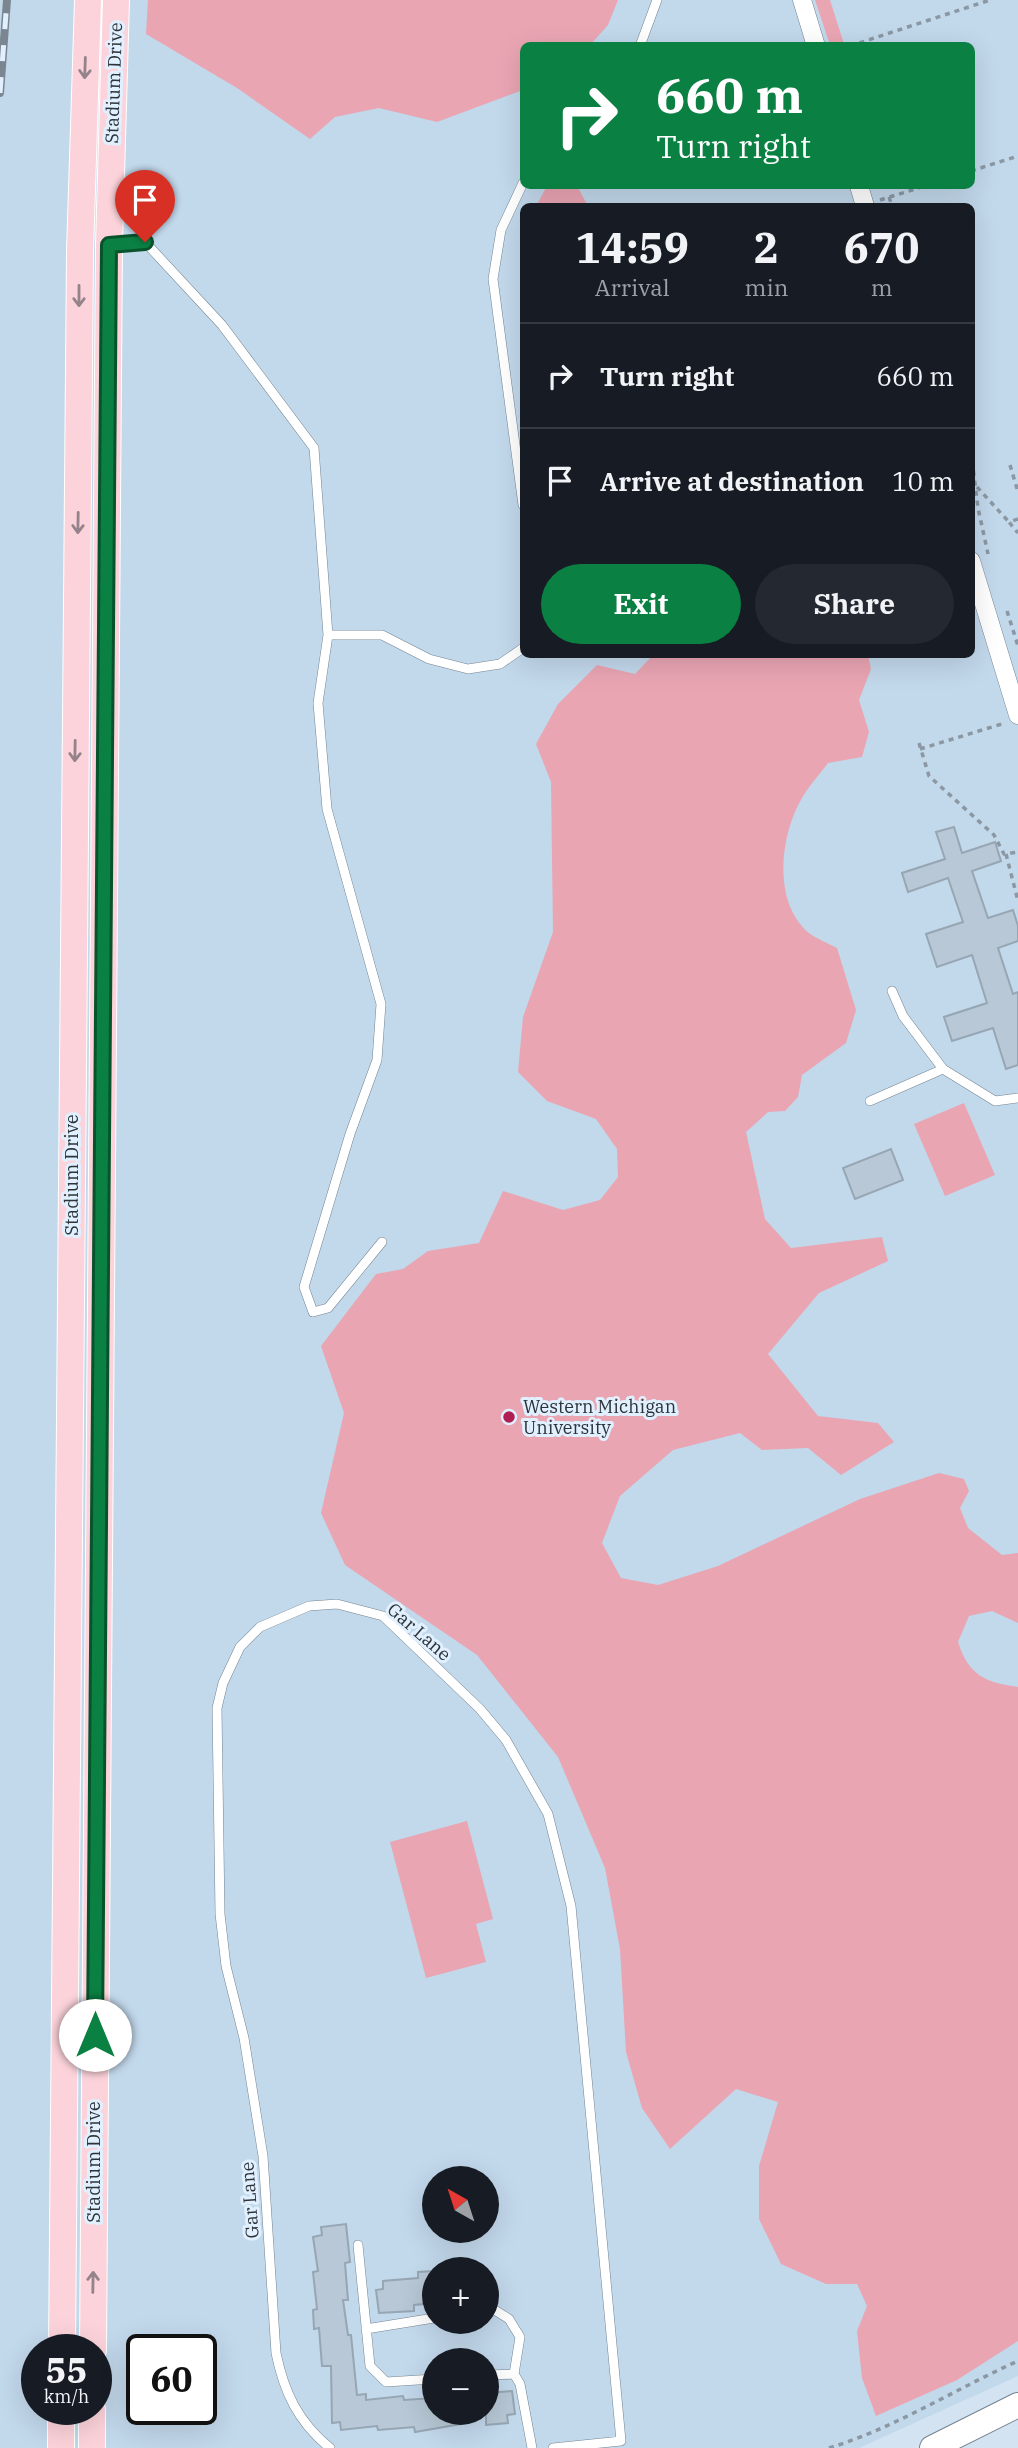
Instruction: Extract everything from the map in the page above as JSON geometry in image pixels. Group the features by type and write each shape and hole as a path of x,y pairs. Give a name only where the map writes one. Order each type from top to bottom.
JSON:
{"main road":[{"name":"Stadium Drive","path":"88,0 95,249 93,2334"},
{"name":"Stadium Drive","path":"62,2334 95,249 116,0"},
{"path":"61,2425 61,2448"},
{"path":"92,2425 92,2448"}],"street":[{"path":"802,0 815,42"},
{"path":"975,576 1012,719"},
{"path":"932,2448 1018,2405"}],"lane":[{"path":"641,42 657,0"},
{"path":"520,189 501,230 493,279 520,482"},
{"path":"95,249 145,242 222,325 314,448 328,635 318,703 327,809 381,1004 377,1060 350,1134 304,1287 313,1312 328,1308 382,1242"},
{"path":"328,635 382,635 429,659 468,669 500,664 520,651"},
{"path":"892,991 904,1016 943,1069 995,1101 1018,1098"},
{"path":"870,1101 943,1069"},
{"name":"Gar Lane","path":"330,2448 303,2421 290,2401 282,2384 276,2353 263,2156 244,2038 226,1966 220,1914 217,1708 232,1660 250,1635 297,1609 337,1605 383,1616 480,1709 506,1740 548,1814 571,1906 621,2445 553,2448"},
{"path":"358,2245 370,2366 386,2382 422,2380"},
{"path":"499,2313 509,2319 520,2337 514,2374 520,2384 532,2448"},
{"path":"366,2329 422,2320"},
{"path":"499,2375 514,2374"}],"path":[{"path":"861,42 976,2 990,0"},
{"path":"975,170 1018,156"},
{"path":"873,203 915,189"},
{"path":"889,197 891,203"},
{"path":"1010,465 1018,492"},
{"path":"975,485 1018,533"},
{"path":"975,485 990,559"},
{"path":"1009,522 1018,519"},
{"path":"1006,609 1018,646"},
{"path":"920,749 1012,719"},
{"path":"919,743 929,776 994,835 1006,854 1018,901"},
{"path":"1006,854 1018,852"},
{"path":"830,2448 881,2429 1018,2361"}],"shaded area":[{"name":"Western Michigan University","path":"0,0 1018,0 1018,2376 859,2448 0,2448"},
{"path":"148,0 618,0 608,25 593,42 520,42 520,91 437,122 379,108 335,117 310,139 237,88 146,34"},
{"path":"815,0 830,0 843,42 829,42"},
{"path":"545,189 579,189 586,203 538,203"},
{"path":"650,658 869,658 871,669 859,700 869,732 862,757 828,763 808,789 794,813 783,868 789,904 797,920 809,933 837,948 856,1010 846,1043 802,1075 798,1097 785,1111 768,1112 746,1132 765,1219 791,1248 882,1237 888,1261 819,1293 768,1354 818,1416 878,1423 894,1442 841,1475 808,1448 762,1450 740,1433 673,1450 620,1496 602,1543 621,1578 658,1585 718,1566 860,1499 939,1473 964,1479 969,1491 960,1508 968,1528 1002,1555 1018,1553 1018,1623 992,1611 969,1616 958,1642 973,1670 987,1680 1018,1687 1018,2341 957,2380 876,2416 862,2378 857,2331 867,2306 857,2284 826,2284 781,2264 759,2219 759,2166 778,2102 736,2089 670,2149 642,2108 626,2052 620,1949 605,1868 558,1757 477,1655 345,1565 321,1513 344,1413 321,1346 376,1274 403,1269 428,1251 479,1243 503,1191 563,1210 600,1200 618,1177 617,1149 596,1119 547,1101 518,1072 523,1017 553,932 551,782 536,744 558,704 597,665 635,674"},
{"path":"964,1103 995,1175 945,1196 914,1124"},
{"path":"467,1821 493,1919 476,1924 486,1962 426,1978 390,1842"}],"building":[{"path":"954,827 962,853 995,842 1001,861 972,871 988,918 1013,910 1018,926 1018,941 998,948 1013,994 1018,992 1018,1065 1006,1069 993,1028 952,1041 944,1017 987,1003 972,955 937,967 926,934 963,922 948,878 908,892 902,873 945,859 936,832"},
{"path":"891,1149 903,1180 855,1199 843,1168"},
{"path":"346,2224 350,2262 345,2263 348,2300 343,2300 348,2335 351,2335 357,2395 366,2394 366,2400 403,2396 404,2400 422,2399 422,2425 455,2425 415,2432 414,2427 378,2430 377,2426 341,2430 340,2422 332,2423 331,2366 322,2366 319,2328 314,2329 313,2310 317,2309 313,2272 318,2271 313,2237 322,2235 321,2227"},
{"path":"418,2272 422,2272 422,2304 414,2305 414,2311 379,2313 376,2290 383,2289 383,2281 418,2278"},
{"path":"512,2391 515,2414 507,2415 508,2423 499,2424 499,2392"}],"railway":[{"path":"0,93 7,0"}],"place":[{"name":"Western Michigan University","path":"509,1417"}],"route":[{"path":"95,2035 109,245 145,242"}]}
